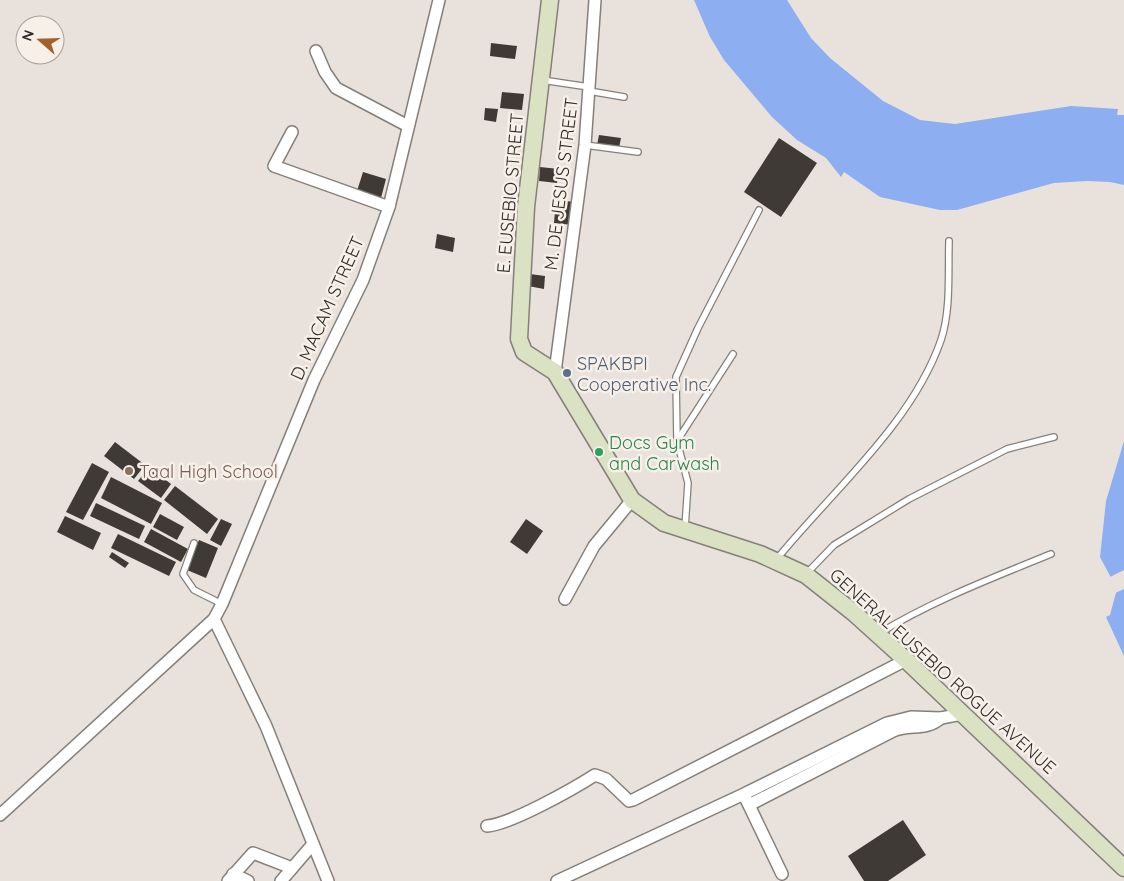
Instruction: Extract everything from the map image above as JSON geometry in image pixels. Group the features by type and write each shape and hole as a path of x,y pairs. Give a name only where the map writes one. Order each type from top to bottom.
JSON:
{"main road":[{"name":"E. EUSEBIO STREET","path":"550,0 526,207 519,340 524,352 555,372"},
{"name":"GENERAL EUSEBIO ROGUE AVENUE","path":"555,372 632,500 664,523 776,560 806,574 878,634 1017,764 1124,868"}],"street":[{"name":"D. MACAM STREET","path":"0,815 214,619 222,604 314,380 363,280 389,206 439,0"},
{"name":"M. DE JESUS STREET","path":"555,372 585,145 595,0"},
{"path":"316,51 325,72 336,88 408,126"},
{"path":"292,132 274,166 389,206"},
{"path":"565,599 594,546 632,500"},
{"path":"214,619 266,726 328,881"},
{"path":"487,826 495,825 537,806 595,775 606,779 629,801 633,800 906,660"},
{"path":"557,881 744,794 887,723 911,717 941,718 962,714"},
{"path":"749,805 893,731 902,727 929,727 941,718"},
{"path":"744,794 782,874"},
{"path":"281,881 313,844"},
{"path":"248,881 230,877 252,852 292,868"}],"lane":[{"path":"542,80 624,97"},
{"path":"585,145 638,152"},
{"path":"685,530 688,483 677,441 676,378 698,328 759,210"},
{"path":"776,560 898,421 923,376 941,339 946,305 949,242"},
{"path":"677,441 733,354"},
{"path":"806,574 834,545 909,499 1007,449 1054,437"},
{"path":"194,543 183,574 194,590 222,604"},
{"path":"878,634 901,620 988,579 1051,554"}],"water":[{"path":"694,0 787,0 811,38 830,58 883,101 920,120 955,124 1071,106 1118,109 1117,115 1124,115 1124,185 1087,181 1054,183 957,210 940,210 880,197 844,172 841,177 826,158 797,140 772,117 724,60 710,37"},
{"path":"1124,441 1124,656 1106,617 1110,615 1117,589 1100,557 1106,501"}],"pier":[{"path":"1124,570 1124,589 1113,594 1115,589 1108,578"}],"building":[{"path":"491,43 517,46 515,59 490,56"},
{"path":"502,92 524,94 522,110 500,108"},
{"path":"485,108 498,109 496,122 484,120"},
{"path":"599,135 621,138 619,148 597,145"},
{"path":"779,138 817,163 781,217 744,192"},
{"path":"540,167 559,169 557,183 539,181"},
{"path":"363,172 386,179 381,198 357,191"},
{"path":"556,200 575,202 573,225 554,223"},
{"path":"437,234 455,238 453,252 435,248"},
{"path":"530,274 545,276 544,289 528,286"},
{"path":"115,442 145,465 134,479 104,456"},
{"path":"92,463 109,472 83,520 66,512"},
{"path":"149,467 171,484 161,498 138,481"},
{"path":"111,477 162,503 151,524 101,498"},
{"path":"175,486 218,519 207,534 164,500"},
{"path":"96,503 145,526 139,539 90,516"},
{"path":"160,514 184,527 177,540 153,527"},
{"path":"65,516 101,533 93,550 57,532"},
{"path":"221,519 232,524 221,546 210,540"},
{"path":"526,519 543,531 527,554 510,542"},
{"path":"151,529 188,549 181,562 144,542"},
{"path":"118,534 176,562 169,576 111,548"},
{"path":"199,540 218,548 206,578 187,570"},
{"path":"112,552 129,563 125,568 109,557"},
{"path":"903,820 926,855 888,881 864,881 848,856"}],"place":[{"name":"SPAKBPI Cooperative Inc.","path":"567,373"},
{"name":"Docs Gym and Carwash","path":"599,452"},
{"name":"Taal High School","path":"129,471"}]}
